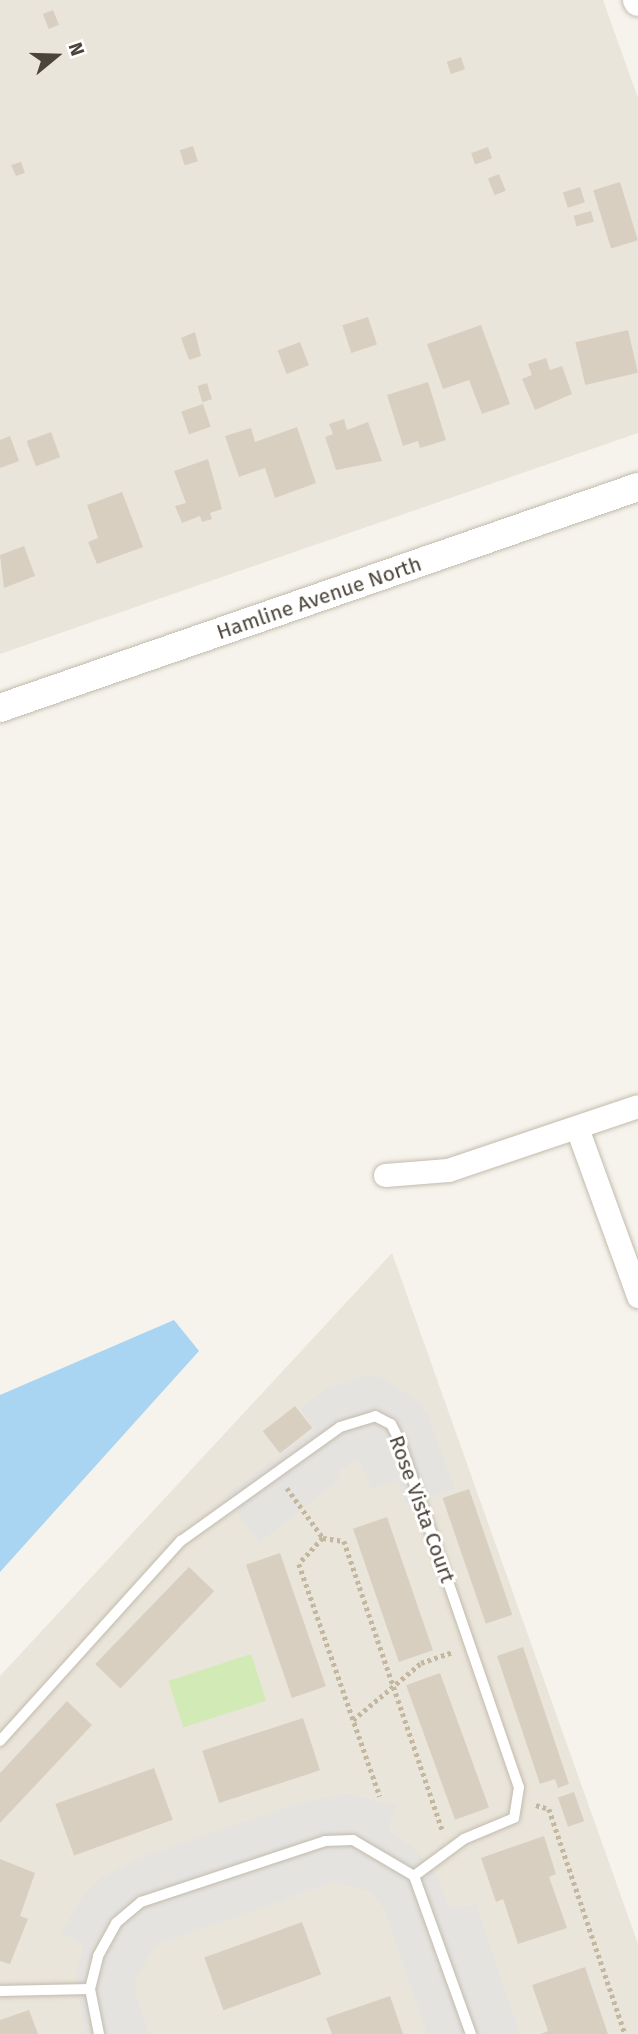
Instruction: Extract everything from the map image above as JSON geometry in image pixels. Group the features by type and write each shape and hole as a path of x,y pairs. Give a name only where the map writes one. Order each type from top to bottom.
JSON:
{"street":[{"name":"Hamline Avenue North","path":"0,708 638,487"},
{"path":"384,1175 448,1170 638,1106"},
{"path":"577,1128 638,1296"}],"lane":[{"name":"Rose Vista Court","path":"0,1741 181,1541 358,1418 375,1416 391,1424 519,1787 518,1799"},
{"path":"414,1876 464,1839 514,1818 518,1799"},
{"path":"99,2034 90,1989 98,1955 116,1923 141,1902 325,1841 354,1840 414,1876 426,1900 471,2034"},
{"path":"0,1991 90,1989"}],"path":[{"path":"276,1473 323,1538 344,1541 443,1833"},
{"path":"323,1538 299,1564 380,1796"},
{"path":"353,1720 421,1663 470,1646"},
{"path":"518,1799 549,1809 625,2034"}],"shaded area":[{"path":"0,0 603,0 638,98 638,433 0,654"},
{"path":"392,1253 638,1944 638,2034 0,2034 0,1676"},
{"path":"365,1375 381,1377 416,1399 427,1413 455,1489 406,1504 398,1481 371,1489 358,1459 337,1472 341,1478 259,1543 224,1496 314,1430 300,1408 329,1387"},
{"path":"348,1794 396,1806 388,1830 415,1849 436,1874 450,1909 476,1904 520,2034 427,2034 384,1908 368,1891 335,1882 154,1946 136,1980 136,1996 149,2034 79,2034 84,2032 76,1974 84,1945 61,1933 86,1892 104,1876 139,1858 302,1802"}],"green space":[{"path":"251,1654 266,1701 183,1727 168,1681"}],"water":[{"path":"174,1320 199,1351 0,1572 0,1395"}],"building":[{"path":"53,10 59,25 49,29 43,14"},
{"path":"461,57 465,69 451,74 447,62"},
{"path":"193,146 198,161 185,166 180,150"},
{"path":"488,147 492,158 475,164 471,153"},
{"path":"21,162 25,173 16,176 11,165"},
{"path":"499,174 506,191 495,195 488,178"},
{"path":"620,182 638,240 611,249 593,190"},
{"path":"580,187 585,202 568,208 563,193"},
{"path":"591,211 594,222 576,226 574,216"},
{"path":"368,317 377,345 351,353 342,325"},
{"path":"481,325 510,404 482,414 469,380 443,389 427,344"},
{"path":"628,330 638,373 585,385 575,342"},
{"path":"195,332 201,356 189,360 181,338"},
{"path":"300,342 309,365 287,374 278,351"},
{"path":"546,358 550,370 562,366 572,394 535,410 522,379 532,375 528,364"},
{"path":"428,382 446,440 420,448 418,441 403,446 387,395"},
{"path":"207,383 212,399 202,402 197,386"},
{"path":"203,404 211,427 189,434 181,411"},
{"path":"344,419 347,430 368,422 382,461 336,470 325,437 333,434 329,424"},
{"path":"297,427 316,483 275,498 265,468 239,477 225,436 251,428 255,442"},
{"path":"51,432 60,457 36,466 27,441"},
{"path":"10,436 19,461 0,468 0,440"},
{"path":"208,459 222,509 210,513 212,519 202,522 200,516 182,523 175,506 186,503 174,471"},
{"path":"122,492 143,547 97,564 88,542 98,538 87,505"},
{"path":"24,546 35,576 4,588 0,555"},
{"path":"295,1406 312,1428 280,1453 263,1431"},
{"path":"469,1489 512,1615 486,1624 443,1498"},
{"path":"387,1517 433,1650 399,1662 353,1529"},
{"path":"280,1553 326,1686 292,1698 246,1565"},
{"path":"189,1567 214,1591 120,1688 95,1664"},
{"path":"523,1647 569,1784 558,1788 555,1779 540,1784 497,1656"},
{"path":"440,1673 489,1807 455,1820 406,1685"},
{"path":"67,1701 92,1725 0,1823 0,1773"},
{"path":"303,1718 320,1770 219,1803 202,1751"},
{"path":"154,1768 173,1820 74,1856 55,1804"},
{"path":"574,1792 584,1821 568,1827 558,1798"},
{"path":"544,1836 556,1874 549,1877 567,1928 518,1944 503,1899 496,1902 481,1858"},
{"path":"0,1859 35,1873 20,1916 28,1919 10,1964 0,1961"},
{"path":"302,1922 321,1975 223,2010 204,1958"},
{"path":"585,1967 608,2034 541,2034 548,2031 532,1985"},
{"path":"390,1996 403,2034 332,2034 326,2018"},
{"path":"29,2010 38,2034 0,2034 0,2020"}]}
